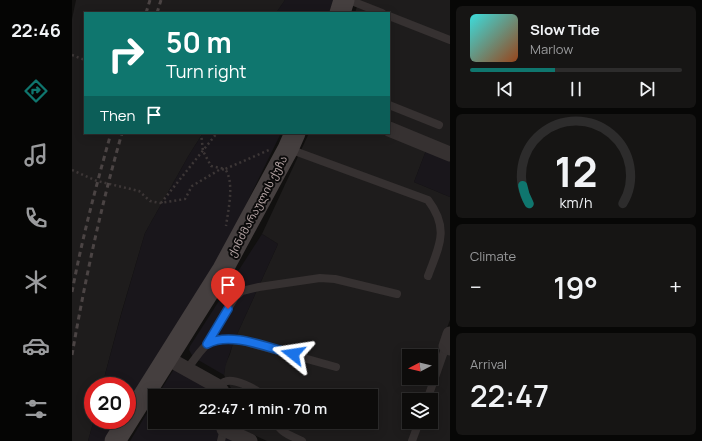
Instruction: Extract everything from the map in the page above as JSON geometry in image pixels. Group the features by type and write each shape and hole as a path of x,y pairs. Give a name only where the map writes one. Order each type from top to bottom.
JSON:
{"main road":[{"path":"340,12 344,0"},
{"name":"ქინძმარაულის ქუჩა","path":"115,441 223,269 292,141"}],"street":[{"path":"390,129 450,154"},
{"path":"167,358 219,389"},
{"path":"223,431 250,441"}],"lane":[{"path":"349,0 379,12"},
{"path":"390,16 450,40"},
{"path":"390,105 439,126"},
{"path":"292,141 428,200 440,222 442,232 440,243 428,276"},
{"path":"187,369 207,344 235,297 242,291 320,278 335,279 397,294"},
{"path":"207,344 214,340 236,339 336,366"},
{"path":"429,393 449,343"},
{"path":"222,389 223,382 228,381 250,386 254,389"},
{"path":"280,429 302,441"},
{"path":"412,441 416,429"}],"path":[{"path":"72,55 84,60"},
{"path":"201,134 203,151 211,166 225,169 229,174 230,192 226,232"},
{"path":"160,204 215,134"},
{"path":"72,170 97,181 139,191 150,201 160,204 185,199 192,186 220,170 292,141"}],"shaded area":[{"path":"76,0 285,0 277,12 84,12 84,134 202,134 145,233 104,377 84,377 84,429 91,429 88,441 72,441 72,19"},
{"path":"285,0 334,0 329,12 277,12"},
{"path":"359,0 450,0 450,147 390,123 390,12 355,12"},
{"path":"202,134 281,134 221,256 136,393 136,377 104,377 145,233"},
{"path":"309,134 390,134 427,148 414,182 450,197 450,320 439,349 450,353 450,441 267,441 241,429 378,429 378,389 231,389 224,375 225,365 233,343 278,244 262,234"},
{"path":"427,148 450,158 450,197 414,182"},
{"path":"262,234 278,244 233,343 226,363 224,375 193,357 189,350 190,346"},
{"path":"174,369 210,389 161,389"},
{"path":"148,411 148,429 217,429 240,441 130,441"},
{"path":"91,429 113,429 104,441 88,441"}],"railway":[{"path":"146,12 150,0"},
{"path":"157,12 161,0"},
{"path":"72,292 80,252 111,134"},
{"path":"72,355 94,243 122,134"}],"route":[{"path":"228,309 207,344 222,338 236,339 293,354"}]}
